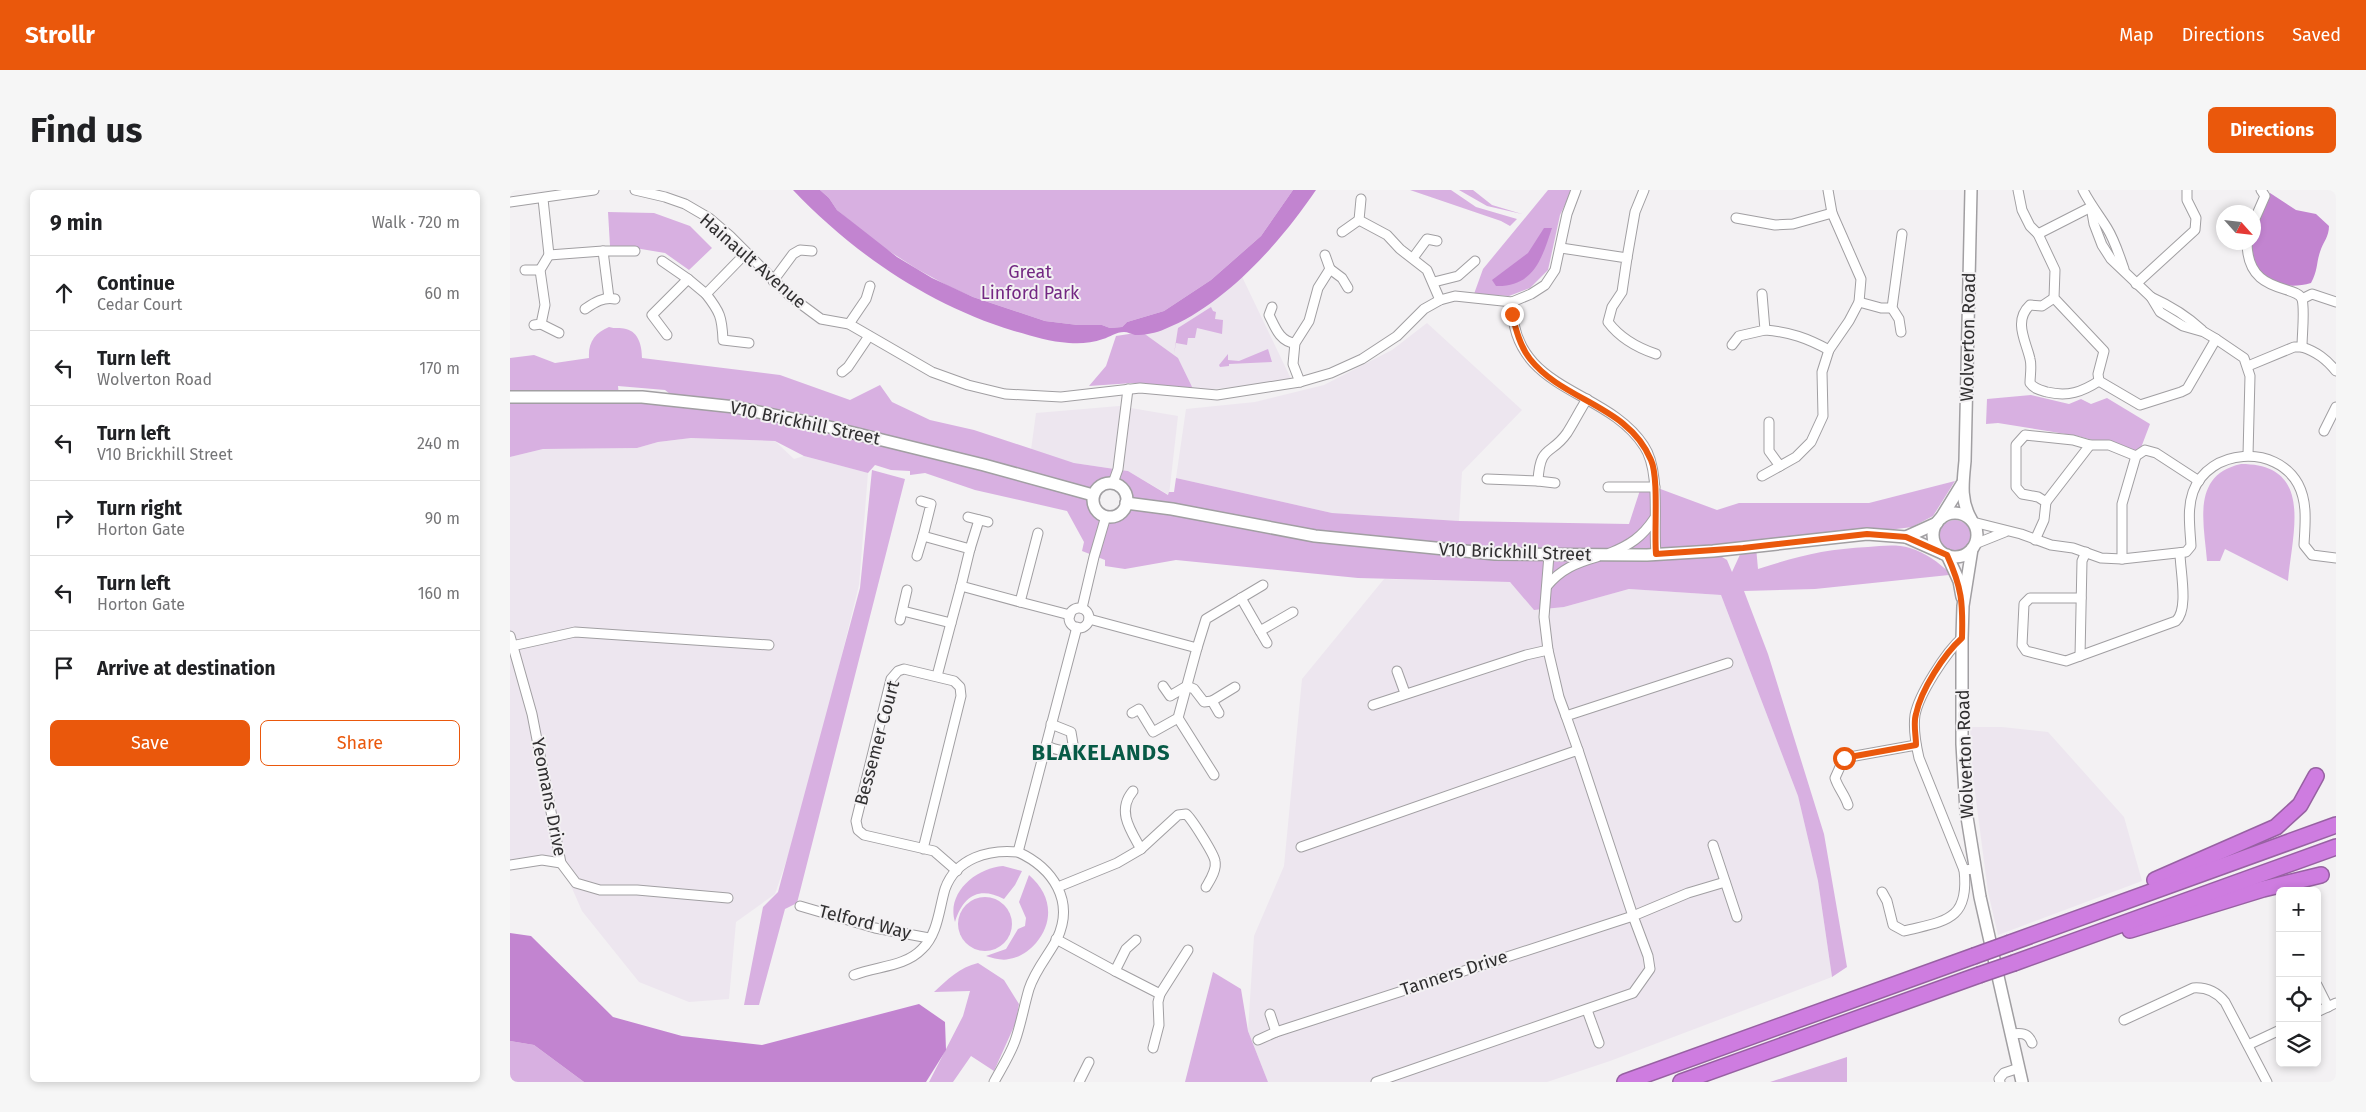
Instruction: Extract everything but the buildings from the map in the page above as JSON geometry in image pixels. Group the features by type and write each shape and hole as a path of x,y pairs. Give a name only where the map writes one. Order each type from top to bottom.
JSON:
{"highway":[{"path":"2051,927 2268,832 2298,807 2316,776"},
{"path":"1625,1082 2336,825"},
{"path":"1681,1082 2336,847"},
{"path":"2057,947 2146,926 2271,887 2321,875"}],"street":[{"path":"510,202 594,190"},
{"name":"Hainault Avenue","path":"635,190 666,193 709,218 730,236 773,281 822,319 849,324 932,372 968,385 1006,394 1061,397 1140,388 1217,395 1300,382 1331,373 1362,359 1397,336 1424,309 1440,300"},
{"path":"1359,220 1387,235 1400,249 1427,270 1434,282 1440,300 1455,296 1512,302 1531,294 1545,285 1555,270 1567,214 1576,190"},
{"path":"1644,190 1635,212 1622,292 1612,307 1608,322 1616,332 1643,350 1656,354"},
{"path":"1762,476 1796,457 1811,442 1823,416 1822,372 1829,350 1849,321 1859,302 1861,278 1832,213 1828,190"},
{"name":"Wolverton Road","path":"1970,190 1965,461 1962,484 1964,506 1972,521"},
{"path":"2018,190 2022,210 2030,226 2038,234 2055,270 2054,298 2104,351 2098,374 2099,381"},
{"path":"2083,190 2091,207 2107,228 2116,246 2124,270 2151,298 2160,312 2183,326 2204,332 2239,353 2248,366 2250,376 2248,455"},
{"path":"2136,284 2194,230 2196,218 2186,200 2188,190"},
{"path":"2261,190 2264,196 2261,205"},
{"path":"543,198 549,255 540,270 544,305 537,325 559,334"},
{"path":"1342,232 1359,220 1361,199"},
{"path":"2038,234 2049,226 2091,207"},
{"path":"1736,218 1775,225 1793,224 1832,213"},
{"path":"1900,332 1899,319 1892,308 1902,234"},
{"path":"1414,258 1427,239 1437,241"},
{"path":"1561,248 1627,258"},
{"path":"773,281 794,254 800,250 812,251"},
{"path":"2247,250 2249,262 2261,279 2272,286 2300,297 2312,294 2336,302"},
{"path":"585,310 597,301 612,298 603,251"},
{"path":"549,255 635,251"},
{"path":"706,294 746,254"},
{"path":"1325,255 1330,269 1342,278 1348,288"},
{"path":"662,261 706,294 720,311 722,321 718,340 749,343"},
{"path":"1434,282 1458,276 1475,261"},
{"path":"1300,382 1293,364 1295,343 1309,321 1318,288 1330,269"},
{"path":"525,270 540,270"},
{"path":"667,335 652,314 688,279"},
{"path":"849,324 866,299 870,286"},
{"path":"1762,294 1765,330"},
{"path":"2300,297 2302,347"},
{"path":"2054,298 2042,306 2030,305 2025,310 2021,323 2024,343 2031,360 2030,384 2033,388 2060,395 2072,394 2086,389 2099,381"},
{"path":"1512,302 1512,314 1518,338 1530,359 1546,375 1627,425 1644,446 1652,462 1656,554"},
{"path":"1859,302 1881,308 1892,308"},
{"path":"1272,307 1269,315 1278,333 1288,342 1295,343"},
{"path":"1732,345 1739,336 1754,332 1765,330 1787,331 1804,336 1829,350"},
{"path":"842,372 848,367 869,336"},
{"path":"2099,381 2140,405 2181,392 2187,389 2216,339"},
{"path":"2248,366 2294,346 2315,351 2327,360 2336,371"},
{"path":"1113,483 1118,469 1128,390"},
{"name":"V10 Brickhill Street","path":"510,397 619,397 735,407 821,425 984,465 1093,495"},
{"path":"1538,482 1539,465 1546,452 1565,435 1587,399"},
{"path":"2324,431 2336,407"},
{"path":"1769,422 1769,451 1780,466"},
{"path":"2046,502 2038,497 2022,494 2016,486 2016,445 2026,436 2073,440 2090,445 2109,445 2136,456"},
{"path":"2035,540 2044,520 2046,502 2090,445"},
{"path":"2136,456 2145,450 2156,453 2199,481"},
{"path":"2006,532 1974,547 1961,556 1945,554 1934,542 1933,535 1939,520 1953,513 1965,516 1972,521 2051,546 2074,548 2101,558 2122,559 2188,551 2191,546 2190,507 2193,492 2199,481 2210,469 2222,462 2231,458 2248,455 2269,459 2286,469 2298,484 2305,501 2304,545 2312,555 2336,558"},
{"path":"2122,559 2122,504 2135,466 2136,456"},
{"path":"1487,479 1555,483"},
{"path":"1113,483 1124,491 1126,503 1119,514 1106,516 1096,510 1093,495 1102,485 1113,483"},
{"name":"Wolverton Road","path":"1939,520 1962,484"},
{"path":"1608,487 1654,486"},
{"path":"918,556 931,504 921,501"},
{"name":"V10 Brickhill Street","path":"1126,503 1172,509 1315,536 1430,548 1549,555 1656,554 1713,551 1867,534 1906,537 1945,554"},
{"path":"1082,608 1106,516"},
{"path":"968,517 988,522"},
{"path":"1547,587 1556,575 1572,564 1631,544 1644,534 1654,519"},
{"path":"937,676 978,520"},
{"name":"V10 Brickhill Street","path":"1906,537 1939,520"},
{"path":"1972,521 1977,533 1974,547"},
{"path":"1020,602 1038,533"},
{"path":"923,536 970,549"},
{"name":"Wolverton Road","path":"1974,547 1963,606 1962,638 1962,744 1969,870 2022,1082"},
{"path":"2080,656 2082,560 2086,552"},
{"path":"2081,598 2030,598 2024,604 2022,645 2026,651 2066,661 2176,621 2180,617 2183,608 2180,553"},
{"name":"Wolverton Road","path":"1945,554 1959,581 1963,606"},
{"path":"1376,1082 1633,993 1650,969 1648,956 1559,697 1548,650 1544,617 1549,555"},
{"path":"1132,713 1139,709 1153,732 1178,718 1196,648 1206,619 1263,585"},
{"path":"961,586 1070,615"},
{"path":"907,590 901,615 951,623"},
{"path":"1241,598 1267,643"},
{"path":"1082,608 1087,611 1089,620 1086,625 1076,627 1071,624 1070,615 1075,609 1082,608"},
{"path":"1260,631 1293,612"},
{"path":"1089,620 1196,648"},
{"path":"1018,852 1076,627"},
{"path":"512,646 575,632 769,645"},
{"name":"Yeomans Drive","path":"510,636 532,714 561,863 576,883 600,890 646,891 728,898"},
{"name":"Wolverton Road","path":"1962,638 1947,652 1928,684 1915,714 1916,745 1948,834 1969,870"},
{"path":"1373,705 1405,693 1526,655 1548,650"},
{"path":"1566,716 1657,684 1728,663"},
{"name":"Bessemer Court","path":"923,849 961,696 960,687 954,681 904,669 898,671 892,679 856,821 858,830 864,835 923,849 934,851 956,870"},
{"path":"1397,670 1405,693"},
{"path":"1163,686 1170,696 1187,686"},
{"path":"1187,686 1194,689 1204,702 1212,701 1236,687"},
{"path":"1212,701 1219,713"},
{"path":"1178,718 1214,775"},
{"path":"1046,746 1064,751 1071,748 1073,744 1071,732 1051,724"},
{"path":"1848,805 1845,797 1838,789 1835,778 1844,758 1916,745"},
{"path":"1301,848 1578,750"},
{"path":"1133,791 1128,797 1124,812 1126,824 1141,849"},
{"path":"1058,887 1117,864 1141,849 1178,815 1186,814 1192,820 1216,860 1213,874 1206,887"},
{"path":"1713,845 1736,917"},
{"path":"854,975 906,961 923,949 938,921 946,887 956,870 975,856 999,850 1018,852 1032,858 1047,871 1058,887 1063,905 1062,925 1032,982 1014,1042 994,1082"},
{"path":"510,866 542,860 561,863"},
{"path":"1882,892 1887,901 1893,925 1904,931 1948,920 1960,908 1965,879 1969,870"},
{"name":"Tanners Drive","path":"1258,1040 1276,1032 1633,916 1688,892 1725,882"},
{"name":"Telford Way","path":"800,906 874,928 929,938"},
{"path":"1056,939 1160,994"},
{"path":"1114,971 1126,949 1136,940"},
{"path":"1153,1048 1159,1025 1158,1002 1160,994 1188,950"},
{"path":"2124,1020 2193,988 2202,987 2219,995 2225,1002 2267,1082"},
{"path":"2321,990 2332,1005"},
{"path":"1587,1010 1599,1043"},
{"path":"1270,1014 1276,1032"},
{"path":"2248,1045 2276,1032"},
{"path":"2011,1034 2023,1033 2030,1038 2032,1043"},
{"path":"1079,1082 1089,1062"},
{"path":"2000,1082 1999,1079 2004,1073 2019,1068"}],"shaded area":[{"path":"793,190 820,190 829,198 837,210 897,257 932,278 973,297 1045,321 1078,325 1102,325 1110,328 1122,327 1127,322 1164,311 1211,280 1261,236 1293,190 1316,190 1286,231 1268,251 1250,270 1209,305 1158,332 1135,335 1121,332 1095,341 1077,343 1048,340 1014,331 952,307 923,292 867,256 841,235"},
{"path":"2270,193 2296,210 2316,214 2329,226 2311,283 2299,285 2277,284 2268,280 2254,265 2250,250 2261,250 2261,211"},
{"path":"1544,228 1552,228 1540,260 1534,269 1519,282 1496,286 1492,280 1528,253"},
{"path":"1235,262 1292,381 1194,391 1142,332 1142,319 1164,311 1189,296"},
{"path":"1427,323 1522,410 1462,472 1459,521 1332,513 1176,478 1186,409 1255,402 1324,385 1392,350"},
{"path":"1119,406 1178,416 1169,495 1128,471 1074,463 1031,450 1036,413"},
{"path":"691,438 775,441 794,459 804,456 868,473 859,585 804,809 775,894 736,922 729,999 689,1002 639,982 582,911 561,863 510,869 510,457 543,449 637,448 658,442"},
{"path":"1384,579 1510,582 1535,610 1564,607 1629,589 1721,595 1798,796 1818,881 1832,977 1610,1061 1547,1082 1268,1082 1248,1031 1254,936 1284,866 1302,679"},
{"path":"1970,727 2002,727 2048,732 2124,817 2142,881 1998,935 1988,892 1973,777"},
{"path":"510,933 531,936 613,1017 682,1036 762,1045 919,1004 945,1022 946,1050 926,1082 584,1082 534,1045 510,1041"}],"green space":[{"name":"Great Linford Park","path":"820,190 1293,190 1261,236 1211,280 1164,311 1127,322 1122,327 1110,328 1102,325 1078,325 1045,321 973,297 948,286 878,244 837,210 829,198"},
{"path":"1410,190 1451,190 1476,207 1517,219 1510,226 1501,221"},
{"path":"1459,190 1473,190 1492,205 1522,214 1487,206"},
{"path":"1548,190 1572,190 1560,215 1548,270 1530,288 1509,296 1474,294 1483,269"},
{"path":"608,212 654,213 690,226 712,248 689,270 665,253 623,246 610,246"},
{"path":"1211,307 1216,312 1215,319 1223,320 1222,334 1197,328 1195,338 1188,338 1187,345 1176,343 1174,354 1178,328"},
{"path":"609,327 622,328 634,333 640,345 642,358 780,375 850,400 880,385 892,402 930,420 974,430 1074,463 1128,471 1168,495 1169,492 1174,492 1176,478 1332,513 1459,521 1629,524 1641,487 1655,487 1717,510 1739,503 1869,503 1955,481 1933,516 1912,527 1756,547 1758,569 1825,551 1894,546 1921,552 1941,565 1950,573 1949,575 1815,589 1744,591 1768,654 1824,834 1847,967 1832,977 1818,881 1798,796 1721,595 1629,589 1564,607 1534,610 1510,582 1358,578 1176,560 1125,569 1105,566 1105,560 1082,551 1084,542 1067,511 975,490 925,473 910,475 910,471 891,470 875,465 868,473 804,456 775,441 691,438 658,442 637,448 543,449 510,457 510,358 534,355 555,363 589,358 593,339","holes":["618,386 665,390 679,401 619,397","1107,483 1121,488 1126,496 1125,506 1122,511 1110,517 1098,513 1093,500 1096,490","1743,548 1732,572 1727,560 1714,552"]},
{"path":"1142,332 1178,358 1194,391 1133,383 1089,386 1106,366 1116,336"},
{"path":"1268,349 1272,362 1229,364 1229,366 1220,367 1219,365 1228,354 1228,360 1239,361"},
{"path":"2031,395 2069,404 2081,399 2091,404 2107,398 2150,424 2139,453 2078,436 1998,423 1986,424 1987,399"},
{"path":"2241,464 2264,467 2280,476 2289,488 2294,504 2294,523 2288,581 2225,549 2220,561 2207,561 2203,517 2207,490 2214,478 2225,470"},
{"path":"872,470 905,479 797,903 785,909 759,1005 744,1005 763,907 778,892 860,588"},
{"path":"1955,520 1967,524 1971,536 1967,548 1955,552 1943,548 1939,536 1943,524"},
{"path":"1003,866 1022,871 1015,885 1004,899 987,893 973,896 967,900 958,913 955,922 953,911 959,892 974,877 993,868"},
{"path":"1029,875 1042,890 1048,908 1046,925 1042,934 1036,943 1024,954 1003,960 986,956 1006,949 1018,929 1025,926 1026,918 1019,902"},
{"path":"980,897 990,897 1000,901 1008,909 1012,924 1008,939 1000,947 990,951 980,951 970,947 962,939 958,929 958,919 962,909 970,901"},
{"path":"978,963 1004,980 1019,1004 1016,1022 994,1071 971,1056 953,1082 929,1082 963,1016 970,991 934,992 960,971"},
{"path":"1213,972 1241,989 1248,1031 1268,1082 1185,1082"},
{"path":"510,1041 534,1045 584,1082 510,1082"},
{"path":"1847,1057 1847,1082 1770,1082"}],"district":[{"name":"BLAKELANDS","path":"1101,752"}],"route":[{"path":"1512,314 1518,338 1530,359 1546,375 1627,425 1644,446 1652,462 1656,554 1713,551 1867,534 1906,537 1947,555 1959,581 1963,606 1962,638 1947,652 1928,684 1915,714 1916,745 1844,758"}]}
